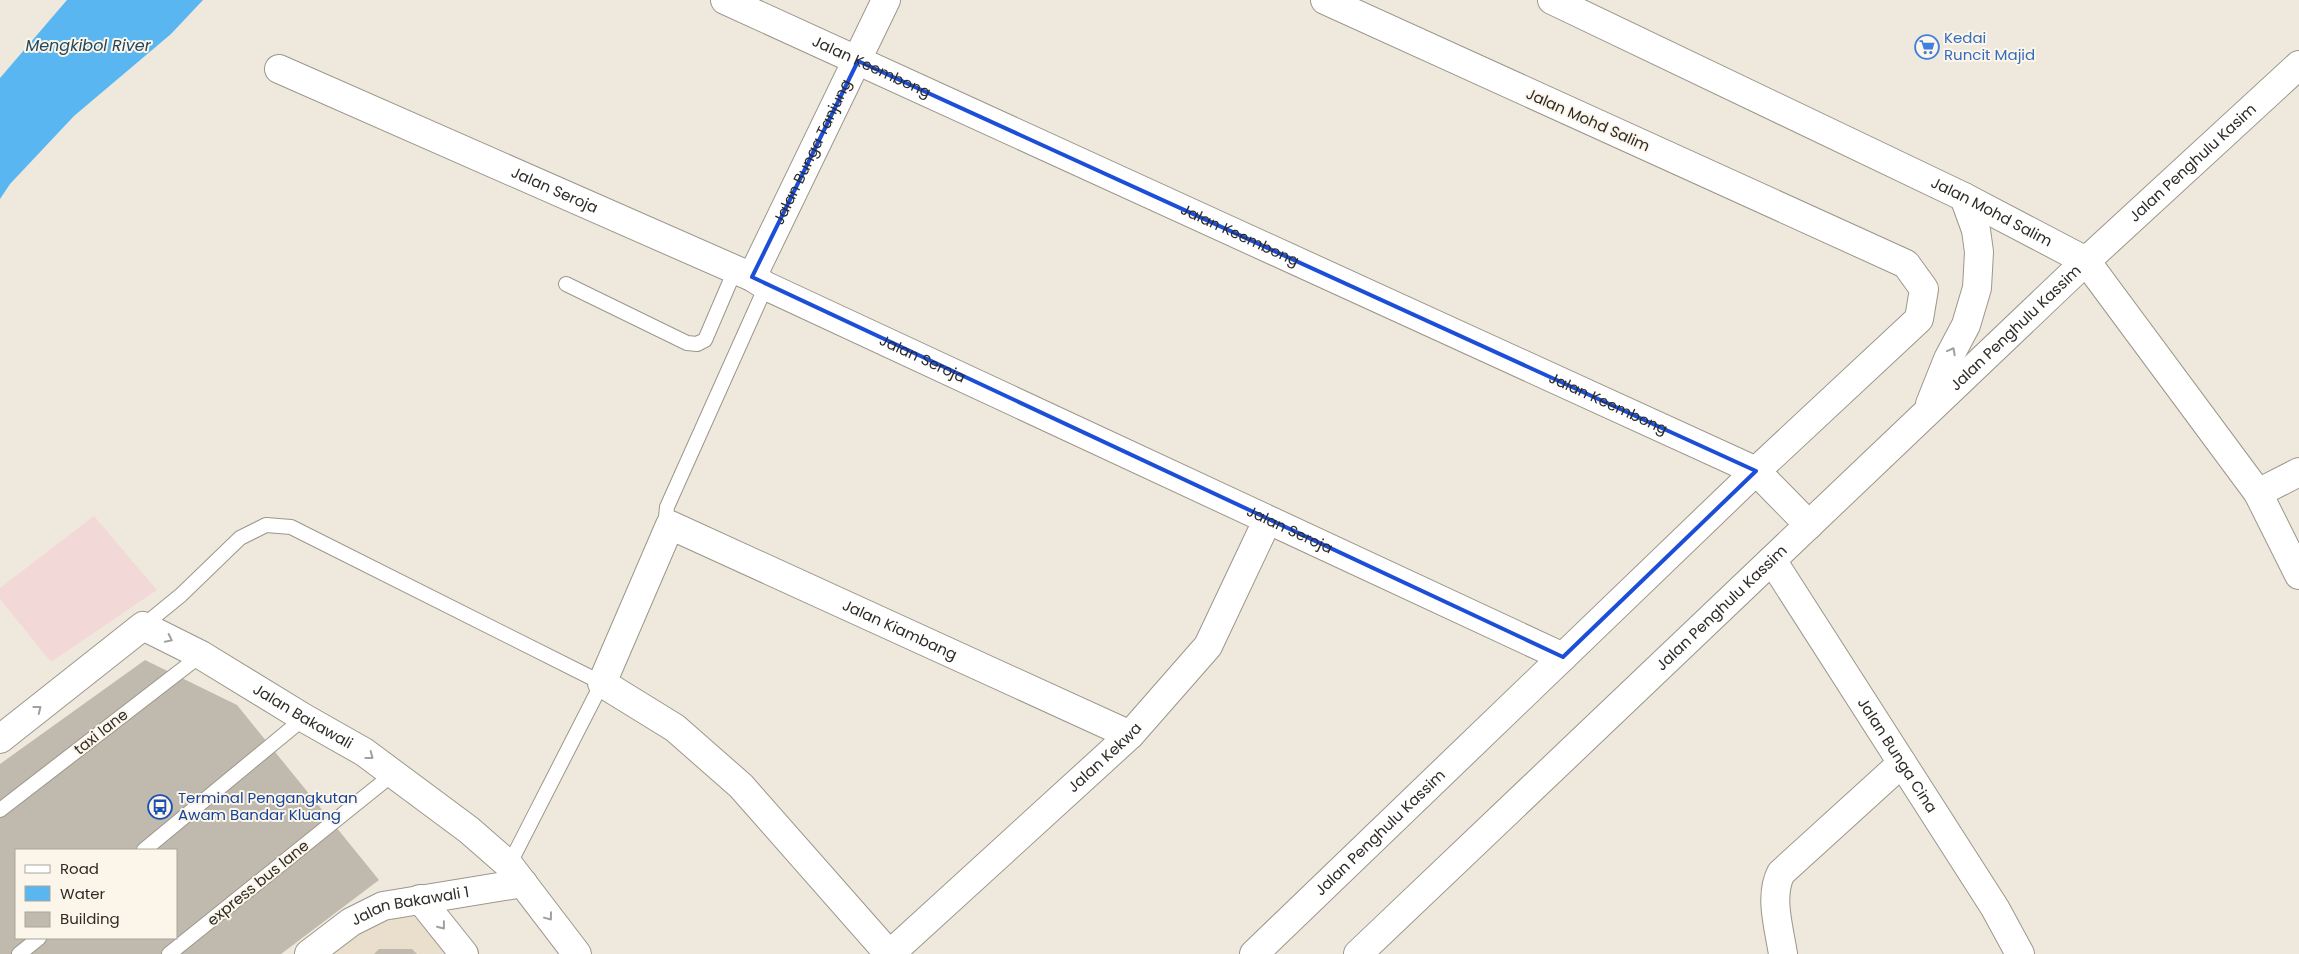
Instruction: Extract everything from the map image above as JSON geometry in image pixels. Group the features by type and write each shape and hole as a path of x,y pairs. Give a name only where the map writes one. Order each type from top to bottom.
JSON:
{"street":[{"name":"Jalan Keembong","path":"724,0 1756,471"},
{"name":"Jalan Bunga Tanjung","path":"751,278 886,0"},
{"name":"Jalan Mohd Salim","path":"1325,0 1906,264 1924,289"},
{"name":"Jalan Mohd Salim","path":"1552,0 1964,197 2086,261 2258,493 2299,575"},
{"name":"Jalan Penghulu Kasim","path":"2086,261 2299,65"},
{"name":"Jalan Seroja","path":"279,69 751,278 1267,521 1562,657"},
{"path":"1927,413 1948,359 1966,325 1977,288 1979,252 1976,230 1964,197"},
{"name":"Jalan Penghulu Kassim","path":"1358,954 2086,261"},
{"name":"Jalan Penghulu Kassim","path":"1254,954 1756,471 1918,319 1924,289"},
{"path":"1756,471 1809,525"},
{"path":"2258,493 2299,472"},
{"name":"Jalan Kekwa","path":"889,954 1130,735 1208,646 1267,521"},
{"path":"670,525 602,683 675,728 741,786 889,954"},
{"name":"Jalan Kiambang","path":"670,525 1130,735"},
{"name":"Jalan Bunga Cina","path":"1772,560 1995,908 2020,954"},
{"path":"0,739 144,626"},
{"name":"Jalan Bakawali","path":"144,626 201,655 364,752 469,830 516,874 577,954"},
{"path":"1783,954 1775,896 1776,884 1781,873 1902,763"},
{"name":"Jalan Bakawali 1","path":"309,954 351,922 382,906 420,899 516,874"},
{"path":"420,899 464,954"}],"lane":[{"path":"566,284 687,342 697,344 705,340 751,278"},
{"path":"670,525 666,517 667,507 751,278"},
{"path":"144,626 181,595 240,538 266,525 291,527 602,683 516,874"},
{"name":"taxi lane","path":"0,810 201,655"},
{"path":"145,849 304,718"},
{"name":"express bus lane","path":"169,954 393,774"},
{"path":"19,954 38,939"}],"highlighted area":[{"path":"858,61 1756,471 1563,657 752,277"}],"shaded area":[{"path":"94,516 157,590 51,662 0,599 0,588"},
{"path":"445,909 480,954 329,954 356,933 390,915"}],"water":[{"name":"Mengkibol River","path":"67,0 203,0 171,34 74,116 10,184 0,199 0,78"}],"building":[{"name":"Terminal Pengangkutan Awam Bandar Kluang","path":"145,660 237,705 379,880 281,954 0,954 0,764"},
{"path":"379,949 412,949 417,954 374,954"}],"place":[{"name":"Kedai Runcit Majid","path":"1927,47"},
{"name":"Terminal Pengangkutan Awam Bandar Kluang","path":"160,807"}]}
